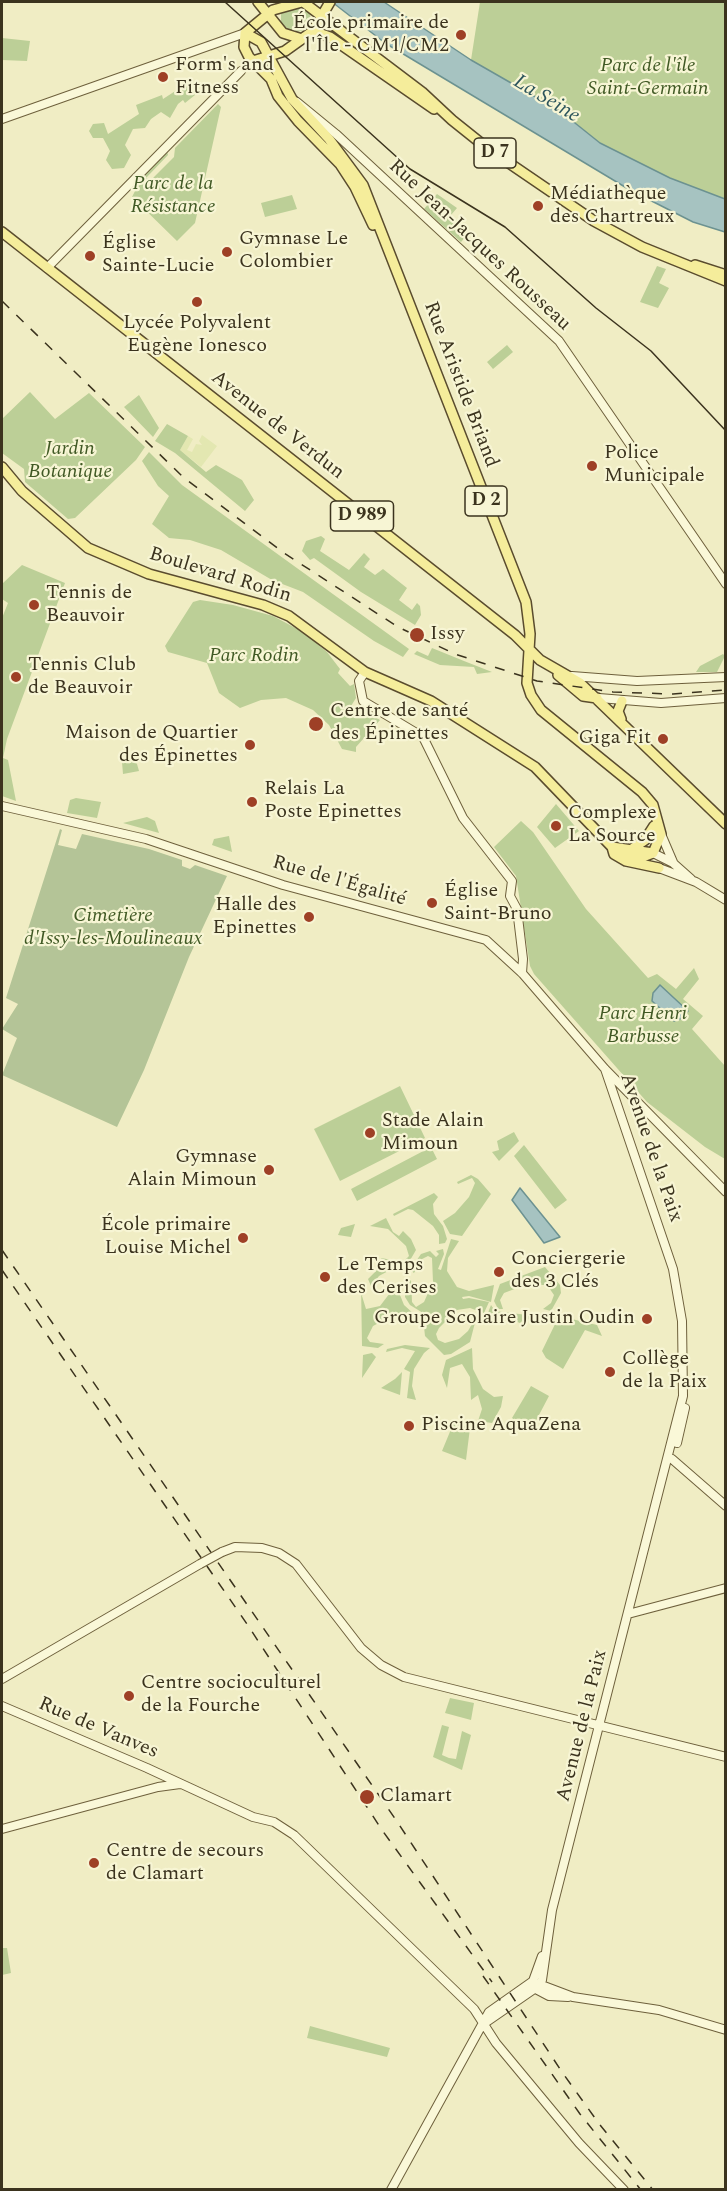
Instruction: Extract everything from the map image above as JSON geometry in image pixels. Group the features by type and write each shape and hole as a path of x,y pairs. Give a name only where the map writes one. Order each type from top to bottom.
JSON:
{"main road":[{"path":"258,2 283,33 302,39"},
{"path":"2,119 245,33 280,6 303,2 321,16"},
{"path":"245,33 244,47 251,62 285,51 313,31 327,4"},
{"name":"D 7","path":"321,16 422,92 452,120"},
{"name":"D 7","path":"313,31 330,37 452,120 538,184 602,226 667,257 726,281"},
{"name":"Rue Aristide Briand","path":"245,33 261,42 292,99 329,139 363,185 526,603 530,647"},
{"name":"Rue Aristide Briand","path":"251,62 271,79 278,96 298,121 340,164 355,187 374,228 383,239"},
{"path":"47,268 241,71"},
{"name":"Rue Jean-Jacques Rousseau","path":"292,99 307,108 559,341 726,584"},
{"name":"Avenue de Verdun","path":"2,232 530,647"},
{"name":"D 7","path":"667,257 726,275"},
{"name":"Boulevard Rodin","path":"2,459 34,497 102,554"},
{"name":"Boulevard Rodin","path":"2,468 22,491 88,548 148,574 278,611 301,622 365,672 417,694 529,763 551,781 599,837 615,851"},
{"name":"D 2","path":"530,647 527,682 531,695 541,710 642,792 655,808 661,834"},
{"name":"D 989","path":"530,647 538,664 583,696 599,698"},
{"name":"D 989","path":"530,647 540,660 566,674 599,698 726,824"},
{"path":"529,664 551,672"},
{"path":"365,672 359,681 363,701 423,737 463,818 512,881 510,896 517,909 523,955 522,973"},
{"path":"566,674 578,678 637,681 726,677"},
{"path":"599,698 661,703 726,698"},
{"path":"622,701 618,711 623,724"},
{"name":"Rue de l'Égalité","path":"2,806 146,839 283,885 486,940 522,973 605,1069 726,1192"},
{"path":"655,808 653,853 658,868"},
{"path":"632,849 643,843 654,826"},
{"path":"615,851 640,858 653,853 661,834"},
{"path":"661,834 674,863 681,871 726,900"},
{"path":"615,851 632,849 653,853 674,863"},
{"path":"615,851 626,861 681,871"},
{"path":"658,868 696,882"},
{"name":"Avenue de la Paix","path":"605,1069 678,1268 689,1361 687,1398 672,1459 656,1510"},
{"name":"Avenue de la Paix","path":"534,1985 683,1396 682,1321 673,1269 605,1069"},
{"path":"672,1459 726,1506"},
{"path":"2,1678 200,1564 222,1552 239,1547 262,1548 283,1555 297,1564 371,1652 425,1683"},
{"path":"628,1614 726,1588"},
{"path":"322,1595 361,1648 381,1665 404,1677 726,1757"},
{"name":"Rue de Vanves","path":"2,1706 182,1784 253,1818 274,1822 294,1835 474,2009 496,2043 572,2134 624,2190"},
{"path":"2,1829 158,1787 182,1784"},
{"path":"391,2190 489,2012 534,1985 573,1997 659,2010 726,2030"}],"green space":[{"name":"Parc de l'île Saint-Germain","path":"480,2 725,2 725,199 670,178 600,143 560,111 471,60"},
{"path":"290,8 303,9 310,13 311,23 305,30 293,33 281,24 281,14"},
{"path":"2,38 30,41 27,61 2,60"},
{"path":"186,84 195,95 185,103 183,100 178,104 170,118 161,112 151,119 145,128 133,129 125,145 131,155 124,168 112,169 106,160 110,151 103,138 93,138 89,131 93,124 104,123 108,134 139,114 136,105 162,95 163,99"},
{"name":"Parc de la Résistance","path":"218,104 221,107 195,223 177,241 132,197 135,191 130,188 167,151 168,155 146,178 151,180 174,157 175,148"},
{"path":"437,194 457,208 451,215 470,232 461,242 424,209"},
{"path":"292,195 297,209 265,217 261,203"},
{"path":"657,266 666,269 659,283 669,288 658,308 640,302"},
{"path":"507,345 513,352 493,369 487,362"},
{"name":"Jardin Botanique","path":"30,392 55,419 89,393 145,447 136,460 75,518 68,519 25,482 24,469 2,453 2,419"},
{"path":"139,395 159,428 153,437 124,407"},
{"path":"167,424 188,436 180,450 206,472 216,465 242,480 254,500 245,511 175,453 155,441"},
{"path":"202,435 217,446 201,467 180,450 188,436 193,439 187,450 192,452 196,444 202,445 199,441"},
{"path":"149,452 182,485 409,649 403,657 374,641 303,592 272,580 221,550 190,540 169,538 152,524 169,496 158,486 142,461"},
{"path":"321,536 325,539 320,551 349,570 364,553 370,559 364,567 375,575 383,569 407,588 399,600 412,610 417,603 420,606 421,615 415,625 361,592 314,558 310,560 302,551 306,541"},
{"name":"Tennis Club de Beauvoir","path":"22,565 65,583 7,739 3,758 8,760 16,801 2,796 2,618 8,603 2,599 2,584"},
{"name":"Parc Rodin","path":"200,600 233,605 273,616 303,632 327,652 340,669 338,673 350,686 354,684 356,698 351,706 355,712 362,709 380,720 356,747 356,752 342,749 329,725 313,710 286,698 261,700 240,708 219,693 207,663 168,652 165,646 193,602"},
{"path":"432,648 492,672 477,674 474,667 440,665 414,654 417,651 428,656"},
{"path":"723,654 725,656 717,672 696,672 700,666"},
{"path":"129,756 137,764 139,771 123,774 122,762"},
{"path":"76,798 101,802 97,818 67,813 70,800"},
{"name":"Complexe La Source","path":"556,804 579,831 555,848 537,827"},
{"path":"147,817 155,821 159,833 123,823"},
{"name":"Parc Henri Barbusse","path":"521,821 533,832 586,909 648,978 657,974 676,989 694,968 699,979 683,999 703,1016 692,1029 725,1066 725,1159 705,1147 647,1102 534,974 530,966 516,876 494,847"},
{"name":"Cimetière d'Issy-les-Moulineaux","path":"60,829 62,830 58,845 76,849 82,834 149,849 182,860 182,866 190,869 195,865 227,876 189,957 144,1070 117,1127 2,1075 17,1038 2,1029 18,1004 6,998"},
{"path":"229,836 232,852 212,845 214,839"},
{"name":"Stade Alain Mimoun","path":"400,1086 425,1138 340,1181 314,1129"},
{"path":"514,1132 519,1141 499,1161 492,1152 499,1150 497,1141"},
{"path":"524,1145 567,1200 555,1209 514,1156"},
{"path":"431,1147 437,1159 357,1201 351,1189"},
{"path":"471,1175 478,1179 491,1194 462,1236 450,1234 443,1221 455,1213 469,1197 475,1183 472,1178 458,1184 457,1182"},
{"path":"434,1193 438,1197 433,1204 434,1214 443,1226 447,1239 445,1243 439,1244 439,1235 433,1226 413,1210 408,1209 394,1216 393,1214"},
{"path":"386,1218 393,1232 399,1236 403,1231 411,1239 416,1250 405,1269 384,1263 381,1258 403,1262 409,1256 406,1246 388,1229 370,1226"},
{"path":"355,1224 351,1237 338,1235 341,1228"},
{"path":"451,1239 459,1241 448,1258 447,1271 457,1287 469,1291 494,1285 491,1302 469,1296 462,1297 489,1302 484,1313 470,1308 457,1310 439,1328 436,1334 438,1340 445,1343 459,1339 468,1331 477,1315 470,1342 451,1354 444,1355 425,1336 424,1327 427,1322 423,1313 410,1305 405,1297 405,1284 411,1280 412,1302 416,1307 424,1302 433,1282 432,1258 428,1256 422,1259 414,1273 410,1270 421,1254 430,1251 436,1257 439,1254 436,1251 443,1249 444,1254 438,1269 441,1270"},
{"path":"387,1267 390,1270 379,1276 371,1286 368,1279 379,1268"},
{"path":"545,1267 560,1285 561,1293 551,1311 543,1309 551,1303 554,1295 547,1285 525,1285 504,1293 500,1300 503,1309 498,1309 494,1301 500,1284"},
{"path":"361,1284 365,1291 362,1296 366,1309 380,1306 396,1285 404,1305 414,1314 396,1314 373,1326 367,1338 370,1342 384,1344 378,1348 362,1346"},
{"path":"491,1305 495,1311 527,1315 546,1321 545,1325 525,1318 520,1323 495,1314 486,1318"},
{"path":"559,1316 597,1325 602,1336 585,1330 563,1369 546,1358 542,1351"},
{"path":"405,1345 430,1348 414,1369 412,1386 416,1400 407,1398 410,1372 404,1369 415,1351 402,1348 386,1352 387,1349"},
{"path":"472,1348 473,1369 483,1389 494,1397 503,1396 501,1407 492,1423 478,1421 482,1409 478,1395 471,1400 470,1377 462,1364 450,1368 447,1388 442,1375 446,1360"},
{"path":"372,1353 376,1357 362,1378 363,1355"},
{"path":"402,1372 400,1395 381,1388 395,1379"},
{"path":"531,1386 549,1396 530,1432 512,1418"},
{"path":"454,1422 470,1428 466,1460 442,1451"},
{"path":"450,1698 474,1703 471,1720 445,1713"},
{"path":"442,1725 449,1727 442,1755 449,1758 456,1759 462,1731 471,1735 462,1770 433,1757"},
{"path":"2,1948 7,1948 11,1973 2,1975"},
{"path":"310,2026 390,2048 387,2057 307,2038"}],"water":[{"name":"La Seine","path":"332,2 384,2 471,60 560,111 600,143 670,178 725,199 725,232 693,222 630,190 385,43"},
{"path":"660,985 688,1011 682,1018 674,1021 652,1001 653,993"},
{"path":"520,1188 560,1237 544,1243 512,1200"}],"tram line":[{"path":"225,2 410,169 505,227 596,308 651,351 726,431"}],"railway":[{"path":"2,301 183,477 284,553 398,627 455,654 537,681 613,692 673,694 726,690"},
{"path":"2,1250 396,1820 562,2072 600,2125 653,2190"},
{"path":"2,1270 247,1624 382,1830 492,1982"},
{"path":"483,1976 580,2114 641,2190"}],"place":[{"name":"École primaire de l'Île - CM1/CM2","path":"461,35"},
{"name":"Form's and Fitness","path":"163,77"},
{"name":"Médiathèque des Chartreux","path":"538,206"},
{"name":"Gymnase Le Colombier","path":"227,252"},
{"name":"Église Sainte-Lucie","path":"90,256"},
{"name":"Lycée Polyvalent Eugène Ionesco","path":"197,302"},
{"name":"Police Municipale","path":"592,466"},
{"name":"Tennis de Beauvoir","path":"34,605"},
{"name":"Issy","path":"417,635"},
{"name":"Tennis Club de Beauvoir","path":"16,677"},
{"name":"Centre de santé des Épinettes","path":"316,724"},
{"name":"Giga Fit","path":"663,739"},
{"name":"Maison de Quartier des Épinettes","path":"250,745"},
{"name":"Relais La Poste Epinettes","path":"252,802"},
{"name":"Complexe La Source","path":"556,826"},
{"name":"Église Saint-Bruno","path":"432,903"},
{"name":"Halle des Epinettes","path":"309,917"},
{"name":"Stade Alain Mimoun","path":"370,1133"},
{"name":"Gymnase Alain Mimoun","path":"269,1170"},
{"name":"École primaire Louise Michel","path":"243,1238"},
{"name":"Conciergerie des 3 Clés","path":"499,1272"},
{"name":"Le Temps des Cerises","path":"325,1277"},
{"name":"Groupe Scolaire Justin Oudin","path":"647,1319"},
{"name":"Collège de la Paix","path":"610,1372"},
{"name":"Piscine AquaZena","path":"409,1426"},
{"name":"Centre socioculturel de la Fourche","path":"129,1696"},
{"name":"Clamart","path":"367,1797"},
{"name":"Centre de secours de Clamart","path":"94,1863"}]}
